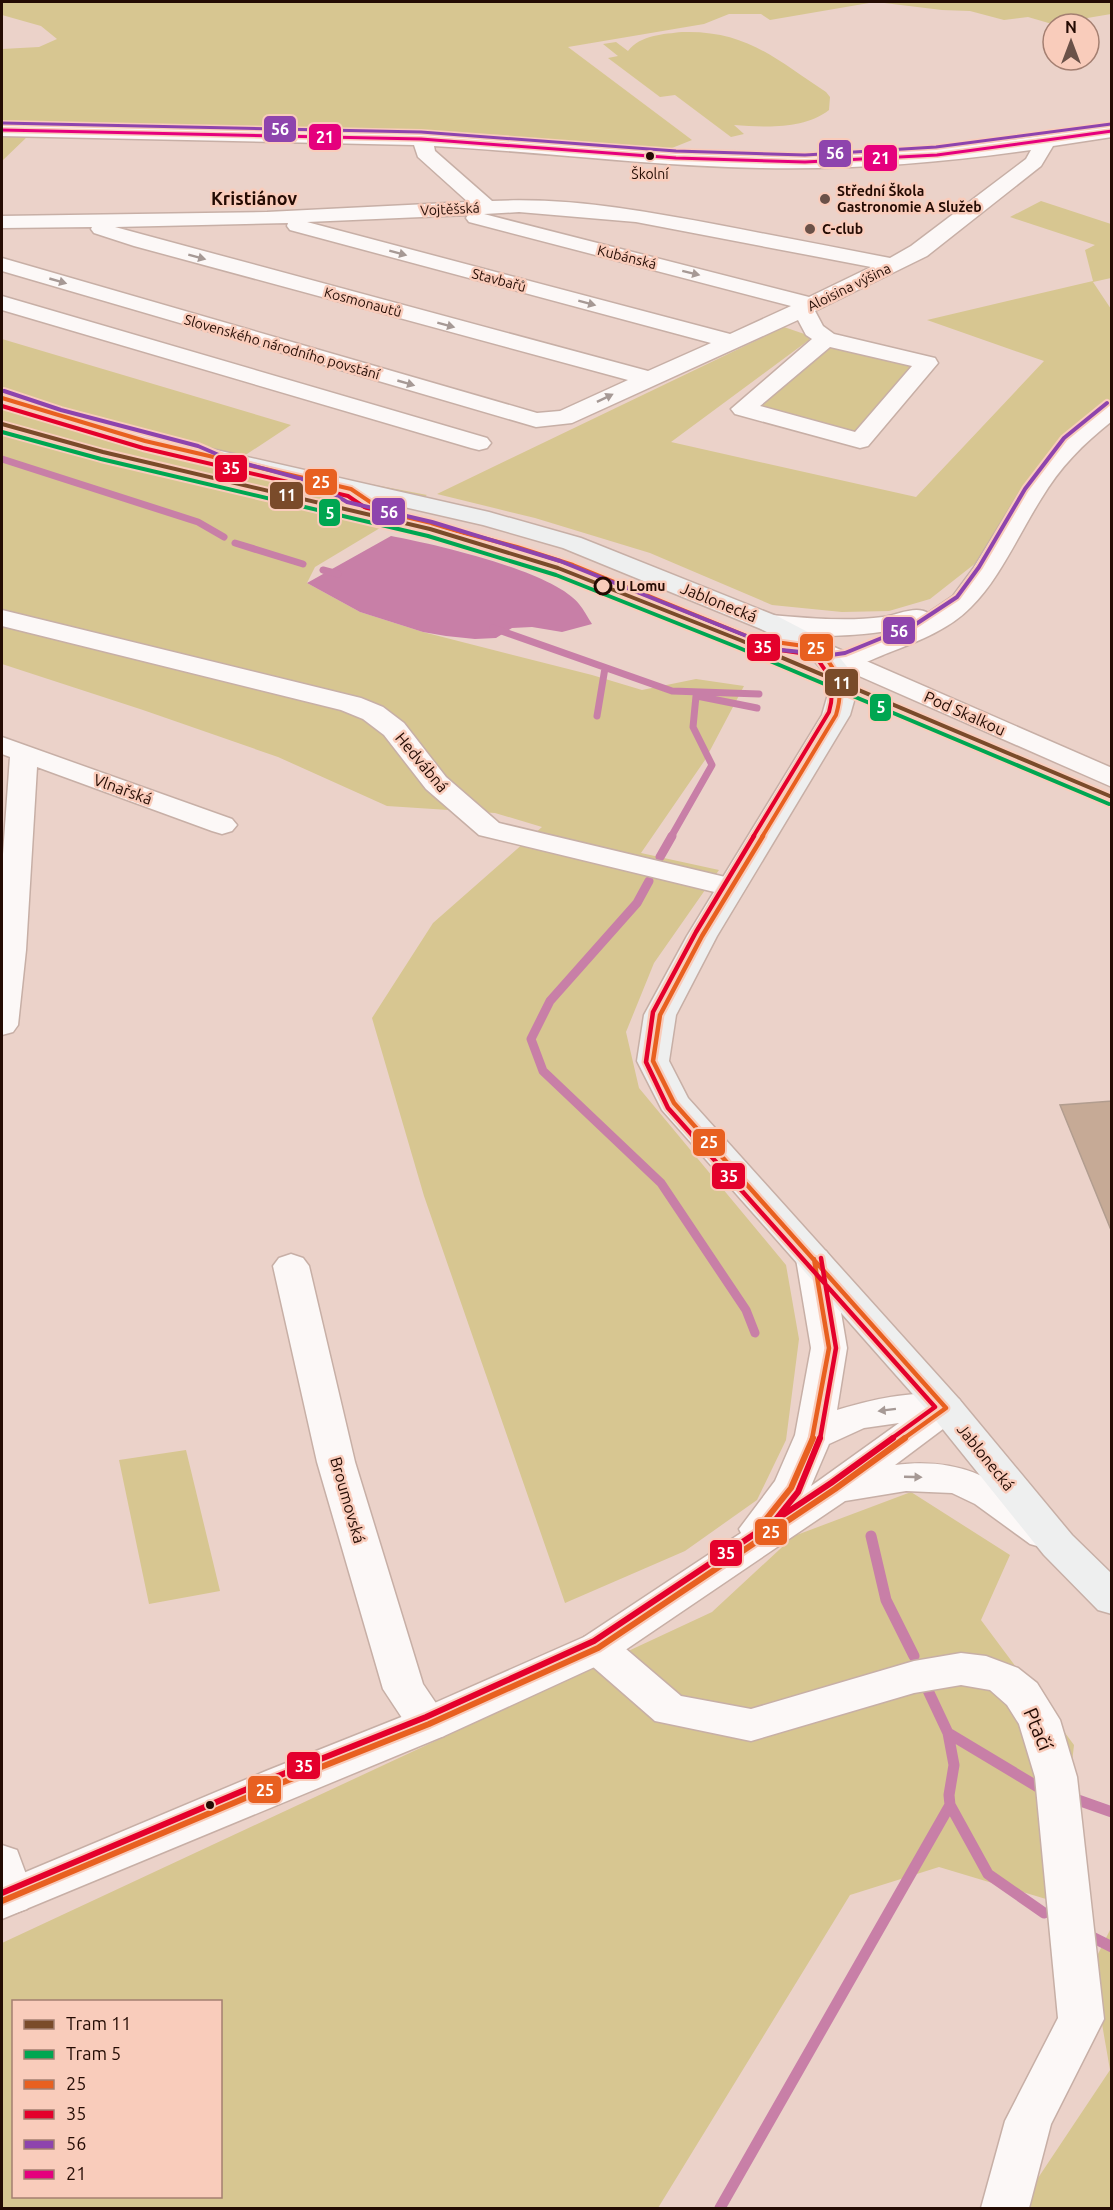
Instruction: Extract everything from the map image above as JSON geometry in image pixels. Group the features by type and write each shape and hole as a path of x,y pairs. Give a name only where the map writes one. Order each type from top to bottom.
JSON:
{"main road":[{"name":"Jablonecká","path":"2,398 145,441 489,519 554,538 614,559 770,623 832,657 844,687 836,715 702,936 660,1015 653,1061 674,1103 946,1408 1058,1545 1112,1599"}],"street":[{"path":"2,130 423,139 673,159 760,162 920,157 1045,142 1112,131"},
{"path":"423,139 425,153 486,207"},
{"path":"1045,142 1100,152"},
{"name":"Aloisina výšina","path":"564,418 647,378 768,325 814,321 893,265 919,251 1007,183 1034,162 1045,142"},
{"name":"Vojtěšská","path":"2,222 267,218 486,207 575,209 636,216 893,265"},
{"name":"Kubánská","path":"442,210 814,321"},
{"name":"Stavbařů","path":"267,218 731,341"},
{"name":"Kosmonautů","path":"80,222 141,242 647,378"},
{"name":"Slovenského národního povstání","path":"2,264 536,420 564,418"},
{"path":"2,303 479,443"},
{"path":"814,321 927,363 860,441 743,410 814,321"},
{"path":"832,657 920,631 962,602 986,571 1032,494 1070,443 1112,409"},
{"path":"770,623 827,628 895,624 962,602"},
{"name":"Hedvábná","path":"2,618 351,704 373,713 394,729 436,783 489,829 543,844 731,887"},
{"name":"Pod Skalkou","path":"832,657 1112,779"},
{"name":"Vlnařská","path":"2,1025 7,949 13,749 222,825"},
{"path":"741,1551 790,1488 814,1435 829,1348 814,1259"},
{"name":"Broumovská","path":"291,1266 336,1462 400,1677 404,1689 429,1724"},
{"path":"814,1435 840,1421 868,1413 900,1409 946,1408"},
{"path":"5,1887 429,1724 598,1648 835,1489 946,1408"},
{"path":"835,1489 902,1476 940,1478 971,1485 1058,1545"},
{"name":"Ptačí","path":"598,1648 670,1710 751,1725 914,1677 961,1669 986,1672 1004,1679 1022,1694 1038,1720 1056,1777 1081,2019 1028,2121 1005,2208"}],"shaded area":[{"path":"2,2 875,2 770,20 761,14 729,14 704,24 568,47 692,140 657,154 219,130 2,123 2,49 39,47 57,39 41,26 2,15"},
{"path":"876,2 1111,2 1111,14 1101,16 1101,12 1041,12 1041,21 1028,17 1004,20 970,11"},
{"path":"682,32 725,36 759,49 826,92 830,97 829,110 808,121 796,124 734,125 744,134 731,137 675,95 660,97 608,58 618,56 603,44 616,42 628,51 646,38"},
{"path":"2,136 28,136 2,161"},
{"path":"1041,201 1111,224 1111,278 1093,282 1111,309 1111,415 1105,414 1000,544 930,599 889,611 842,612 772,605 650,553 535,518 437,494 784,327 813,337 671,442 916,497 1044,361 927,320 1093,281 1085,250 1095,245 1010,217"},
{"path":"2,339 291,425 244,456 427,495 380,528 315,567 307,583 360,612 423,632 642,690 696,679 744,686 705,760 641,853 719,870 654,963 626,1032 639,1088 786,1265 799,1339 786,1440 757,1500 685,1551 565,1603 424,1196 372,1018 433,923 542,827 495,813 387,806 278,757 2,664"},
{"path":"828,341 922,363 854,435 758,407"},
{"path":"391,536 463,552 545,581 565,592 579,604 592,624 562,632 532,627 512,628 496,638 475,639 446,636 423,632 360,612 307,583"},
{"path":"186,1450 220,1591 149,1604 119,1460"},
{"path":"911,1492 1010,1555 981,1620 1074,1745 1056,1902 939,1867 850,1895 658,2208 2,2208 2,1943 712,1612 794,1536"},
{"path":"1111,1928 1111,2208 1018,2208 1110,2070 1092,1966"}],"building":[{"path":"1112,1101 1112,1230 1111,1230 1060,1105"}],"waterway":[{"path":"2,459 198,522 224,537"},
{"path":"235,543 303,564"},
{"path":"323,570 338,574"},
{"path":"493,628 672,691 759,694"},
{"path":"597,716 605,668"},
{"path":"671,837 712,765 693,727 696,696"},
{"path":"697,696 757,708"},
{"path":"660,857 672,836"},
{"path":"649,881 637,903 550,1001 531,1039 543,1071 661,1183 746,1310 755,1333"},
{"path":"871,1536 886,1600 914,1656"},
{"path":"924,1682 948,1733"},
{"path":"948,1733 1038,1787"},
{"path":"948,1733 954,1765 949,1795 950,1805"},
{"path":"1075,1799 1112,1812"},
{"path":"720,2208 950,1805"},
{"path":"950,1805 988,1874 1044,1913"},
{"path":"1086,1934 1112,1947"}],"tram line":[{"name":"11","path":"2,424 103,452 430,529 558,568 740,640 1112,797"},
{"name":"5","path":"2,432 101,459 428,536 556,575 737,647 1109,804"}],"transit line":[{"name":"56","path":"2,123 421,132 676,151 805,155 936,147 1111,124"},
{"name":"21","path":"2,130 421,139 676,158 805,162 937,155 1112,131"},
{"name":"56","path":"4,391 61,410 198,446 228,459 313,482 347,502 432,522 560,561 781,650 831,655 845,653 916,624 957,597 979,567 1025,489 1064,438 1107,403"},
{"name":"25","path":"2,398 145,441 351,489 385,512 517,547 573,565 754,639 818,648 839,678 841,694 836,715 702,936 660,1015 653,1061 674,1103 946,1408 835,1489 598,1648 429,1724 281,1783 2,1901"},
{"name":"35","path":"2,406 143,448 348,496 382,519 515,554 570,572 752,646 814,655 832,681 833,694 829,712 696,932 653,1012 646,1062 668,1108 935,1407 831,1483 594,1641 426,1717 278,1776 2,1893"},
{"name":"35","path":"765,1533 798,1492 821,1436 836,1348 821,1258"},
{"name":"25","path":"759,1528 791,1488 814,1435 829,1348 814,1259"}],"place":[{"name":"Školní","path":"650,156"},
{"name":"Střední Škola Gastronomie A Služeb","path":"825,199"},
{"name":"C-club","path":"810,229"},
{"name":"U Lomu","path":"603,586"}],"district":[{"name":"Kristiánov","path":"254,199"}]}
